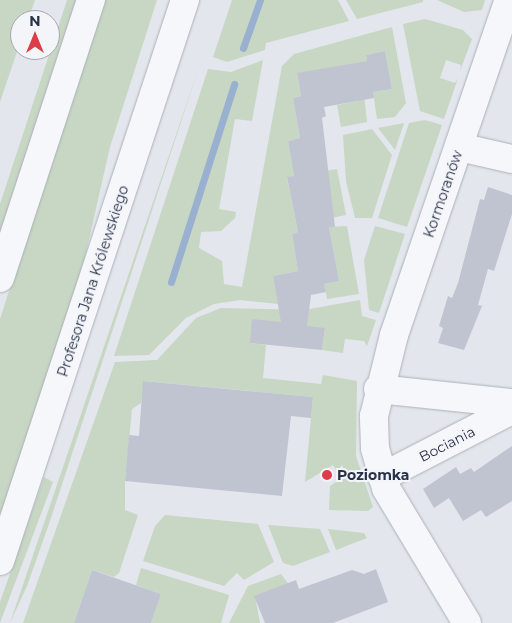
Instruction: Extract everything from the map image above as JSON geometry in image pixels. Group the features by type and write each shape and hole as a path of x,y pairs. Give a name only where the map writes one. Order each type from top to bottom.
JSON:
{"street":[{"path":"0,278 91,0"},
{"name":"Profesora Jana Królewskiego","path":"0,561 185,0"},
{"name":"Kormoranów","path":"467,623 399,514 382,477 374,429 378,389 510,0"},
{"path":"459,147 512,159"},
{"path":"378,389 512,402"},
{"name":"Bociania","path":"382,477 512,410"}],"green space":[{"path":"0,0 35,0 32,10 10,10 10,60 14,60 0,102"},
{"path":"67,0 78,0 60,55 60,21"},
{"path":"103,0 157,0 110,147 83,266 0,519 0,319"},
{"path":"232,0 338,0 349,21 266,43 265,50 227,62 213,57"},
{"path":"346,0 423,0 423,2 357,19"},
{"path":"437,0 485,0 482,10 464,12"},
{"path":"425,19 463,30 472,39 460,71 461,65 446,60 440,78 455,83 458,78 444,119 420,111 403,24"},
{"path":"392,27 406,103 395,117 377,119 373,92 392,89 385,51 366,55 367,61 297,74 301,96 293,98 300,138 288,141 294,176 287,178 298,232 292,234 298,271 273,276 278,304 240,300 214,304 186,318 149,355 114,356 208,69 231,72 263,60 252,121 235,119 219,209 236,212 235,218 221,231 201,232 199,248 222,261 224,284 242,287 282,66 294,54"},
{"path":"47,60 58,60 0,240 0,204"},
{"path":"199,67 50,521 27,586 10,623"},
{"path":"364,94 367,122 341,127 337,105 358,101"},
{"path":"425,120 442,125 407,227 378,218 409,123"},
{"path":"404,123 395,150 378,128"},
{"path":"372,129 392,155 372,218 355,218 346,181 343,135"},
{"path":"337,169 346,215 327,219 325,171"},
{"path":"347,226 359,294 327,299 324,284 339,281 329,227"},
{"path":"375,226 405,234 379,313 369,310 364,260"},
{"path":"360,300 362,316 376,320 367,346 364,341 345,339 343,353 322,350 325,329 250,343 266,345 263,378 321,384 323,375 357,381 356,456 373,507 368,511 329,510 330,486 342,478 333,465 305,482 313,397 144,381 141,403 132,409 125,481 125,510 138,515 119,573 114,577 92,570 74,623 23,623 115,362 157,360 196,318 221,308 304,310"},
{"path":"44,477 53,482 0,623 0,602"},
{"path":"165,515 258,524 274,562 244,580 237,573 224,586 143,561 155,526"},
{"path":"268,525 320,529 330,552 293,566 283,563"},
{"path":"328,529 364,533 367,538 336,550"},
{"path":"141,568 229,595 221,623 151,623 161,594 136,585"},
{"path":"281,574 290,586 255,596 260,623 229,623 248,586"}],"building":[{"path":"385,51 392,89 373,92 374,98 324,107 326,116 322,118 335,227 329,227 339,281 324,284 326,292 311,295 307,326 325,328 322,350 250,343 252,319 281,322 273,276 298,271 292,234 298,232 287,177 294,176 288,141 300,138 293,98 301,96 297,73 367,61 366,55"},
{"path":"488,187 512,195 512,214 494,271 488,269 478,305 482,306 464,350 438,343 443,328 439,326 448,296 452,298 458,283 480,199 484,200"},
{"path":"143,381 313,397 311,418 291,416 282,496 125,481 129,435 139,436"},
{"path":"512,446 512,501 486,517 481,510 463,521 449,498 434,508 423,489 456,467 460,474 471,468 474,472"},
{"path":"376,569 388,602 333,623 265,623 254,596 296,580 299,589 352,570 364,574"},
{"path":"92,570 161,594 151,623 74,623"}],"waterway":[{"path":"243,48 260,0"},
{"path":"171,282 234,84"}],"place":[{"name":"Poziomka","path":"327,475"}]}
